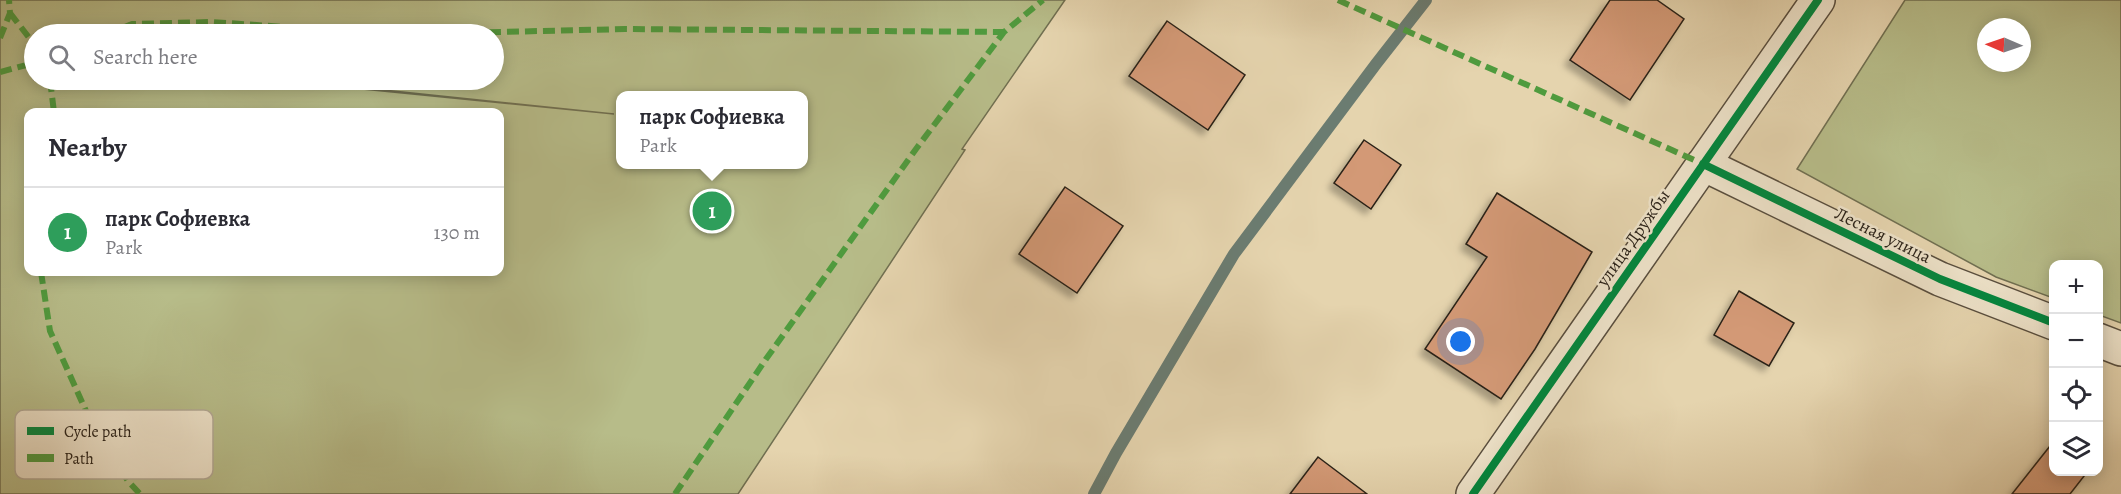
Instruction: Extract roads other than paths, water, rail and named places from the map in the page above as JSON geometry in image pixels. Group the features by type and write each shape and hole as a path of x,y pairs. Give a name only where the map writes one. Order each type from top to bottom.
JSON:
{"street":[{"name":"улица Дружбы","path":"1473,494 1818,0"},
{"name":"Лесная улица","path":"1703,164 1940,279 2049,321"},
{"path":"2103,342 2121,349"}],"waterway":[{"path":"1094,494 1234,254 1426,0"}],"place":[{"name":"парк Софиевка","path":"712,211"}]}
